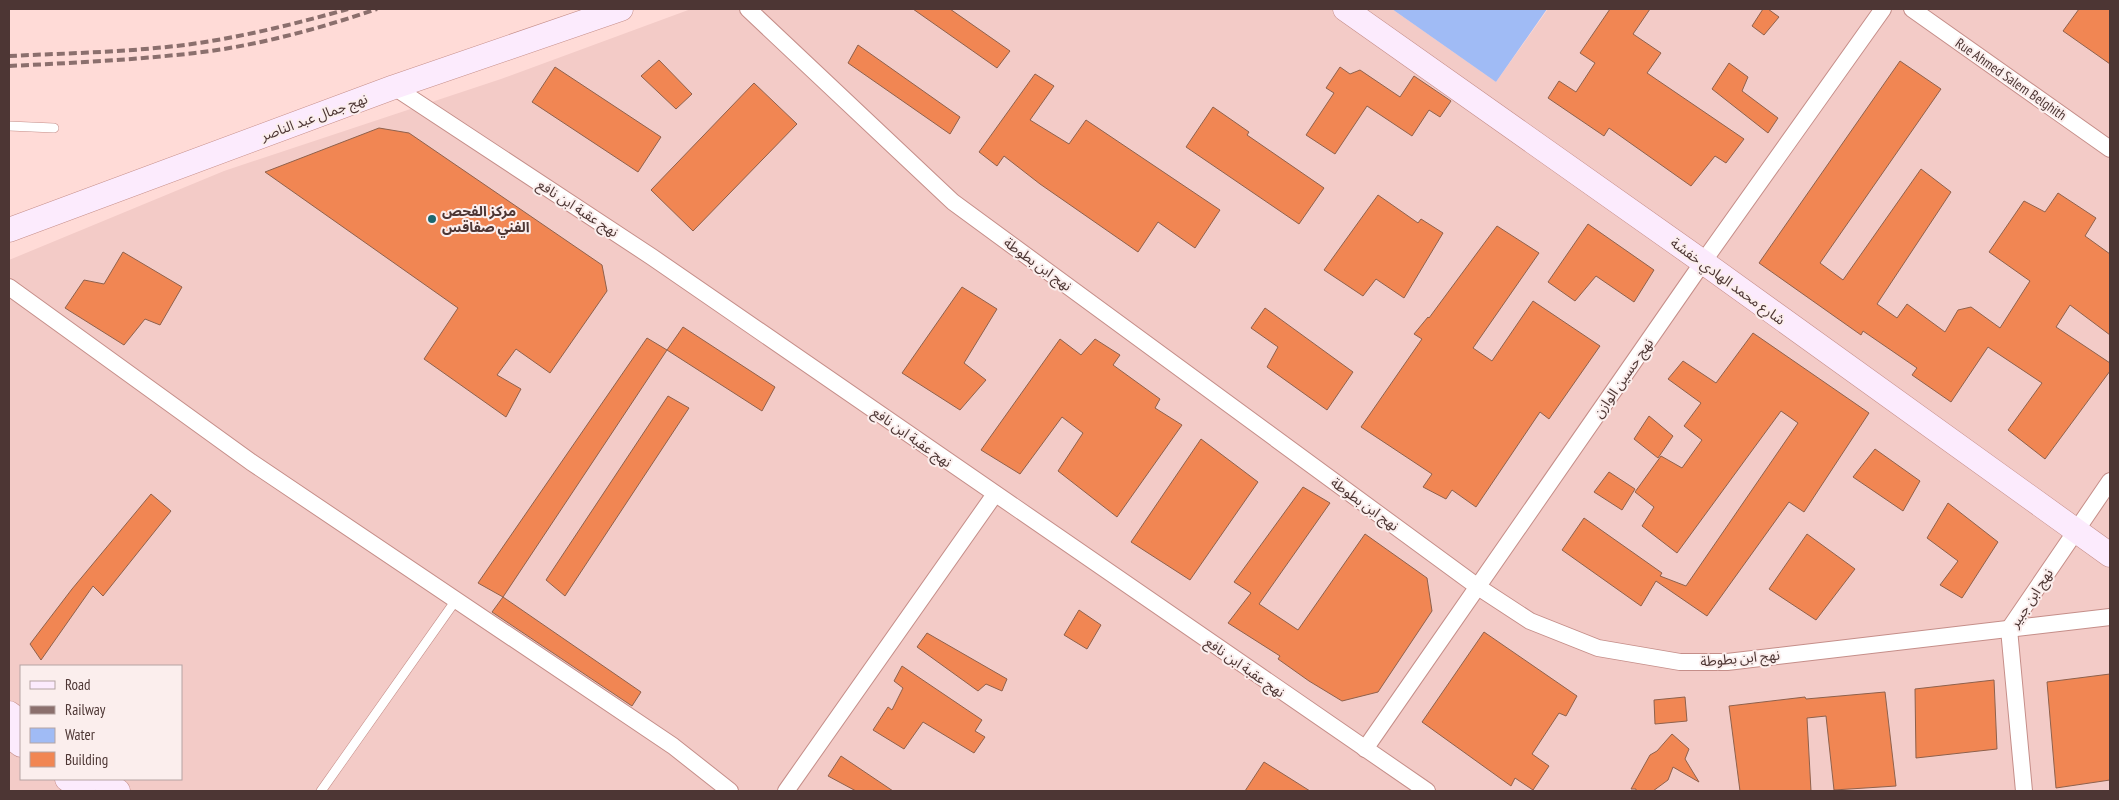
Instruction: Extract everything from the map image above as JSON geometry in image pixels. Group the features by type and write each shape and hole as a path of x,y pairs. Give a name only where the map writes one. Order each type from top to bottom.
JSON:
{"street":[{"name":"نهج جمال عبد الناصر","path":"9,230 394,87 564,18 621,9"},
{"name":"نهج ابن بطوطة","path":"748,9 953,202 1478,587 1530,621 1598,648 1680,662 1727,662 2110,617"},
{"name":"شارع محمد الهادي خفشة","path":"1345,9 1703,262 2110,555"},
{"name":"نهج حسين الوازن","path":"1364,749 1703,262 1883,9"},
{"name":"Rue Ahmed Salem Belghith","path":"1912,9 2110,149"},
{"name":"نهج عقبة ابن نافع","path":"394,87 652,257 1427,791"},
{"path":"9,287 251,462 673,746 730,791"},
{"name":"نهج ابن جبير","path":"2024,791 2014,700 2009,629 2110,481"},
{"path":"786,791 995,494"},
{"path":"9,713 20,721"},
{"path":"9,736 20,744"},
{"path":"68,780 84,791"},
{"path":"102,780 118,791"}],"lane":[{"path":"9,126 54,128"},
{"path":"322,791 456,600"}],"shaded area":[{"path":"691,9 1392,9 1496,82 1548,9 2110,9 2110,791 9,791 9,260 224,171 501,79"}],"water":[{"path":"1392,9 1547,9 1496,82"}],"building":[{"path":"913,9 950,9 1010,51 997,68"},
{"path":"1610,9 1650,9 1633,34 1661,53 1647,73 1744,139 1726,163 1715,156 1691,186 1609,128 1604,136 1548,98 1559,81 1576,92 1595,63 1580,53"},
{"path":"1763,9 1768,9 1779,17 1764,35 1752,26"},
{"path":"2079,9 2110,9 2110,64 2063,31"},
{"path":"858,45 960,117 950,134 848,63"},
{"path":"659,60 692,94 676,109 641,76"},
{"path":"1900,61 1941,89 1820,263 1843,280 1921,169 1951,192 1877,304 1897,318 1907,304 1945,332 1958,310 1971,307 2000,328 2030,281 1989,252 2024,201 2045,212 2058,193 2096,218 2085,236 2110,254 2110,335 2070,305 2056,327 2110,363 2110,371 2045,459 2008,430 2042,383 1988,347 1951,402 1912,375 1917,368 1863,331 1861,335 1759,263"},
{"path":"1729,63 1748,77 1742,91 1778,118 1768,133 1712,89"},
{"path":"555,67 661,137 638,172 532,102"},
{"path":"1340,67 1350,74 1360,70 1400,97 1414,76 1451,101 1440,117 1429,110 1412,136 1367,106 1335,154 1306,135 1334,93 1326,88"},
{"path":"1035,74 1054,86 1030,120 1069,144 1086,120 1220,210 1195,248 1158,222 1138,252 1040,184 1004,156 997,166 979,152"},
{"path":"754,83 797,124 693,231 651,190"},
{"path":"1213,107 1249,132 1247,135 1324,188 1299,224 1186,147"},
{"name":"مركز الفحص الفني صفاقس","path":"379,128 409,133 602,265 607,291 550,373 516,349 497,375 521,389 506,417 424,359 458,308 265,172"},
{"path":"1378,195 1418,223 1421,219 1443,233 1404,298 1376,279 1363,296 1324,270"},
{"path":"1588,224 1654,270 1634,302 1596,276 1575,301 1548,282"},
{"path":"1497,226 1539,253 1473,348 1492,361 1533,301 1600,346 1549,419 1540,412 1476,507 1452,490 1446,499 1423,487 1432,474 1361,427 1422,339 1414,334 1429,318"},
{"path":"123,252 182,287 160,325 145,319 124,345 65,308 84,280 104,284"},
{"path":"962,287 997,309 964,363 986,380 960,410 902,373"},
{"path":"1265,308 1353,372 1327,410 1267,367 1278,347 1251,328"},
{"path":"683,327 775,387 762,411 667,350"},
{"path":"1753,333 1869,413 1804,512 1789,502 1707,616 1656,581 1641,606 1562,550 1584,518 1662,573 1660,576 1686,586 1798,423 1781,411 1677,553 1642,526 1654,507 1635,492 1661,456 1682,468 1702,440 1684,426 1701,403 1668,379 1683,361 1716,383"},
{"path":"647,338 667,350 503,597 478,583"},
{"path":"1060,339 1081,355 1095,339 1120,355 1113,365 1160,399 1155,408 1182,425 1117,517 1058,471 1083,433 1062,417 1020,474 981,450"},
{"path":"668,396 689,408 565,596 546,580"},
{"path":"1649,416 1673,436 1658,458 1634,439"},
{"path":"1201,439 1258,482 1190,580 1131,542"},
{"path":"1875,449 1920,481 1903,511 1853,477"},
{"path":"1609,472 1635,489 1622,510 1594,492"},
{"path":"1303,487 1330,503 1259,604 1298,630 1365,534 1427,578 1432,611 1378,692 1342,701 1278,659 1280,656 1228,623 1251,593 1234,582"},
{"path":"151,494 171,511 103,596 93,586 41,660 30,644 72,589"},
{"path":"1948,503 1998,542 1962,598 1940,585 1958,561 1927,538"},
{"path":"1807,534 1855,569 1816,620 1769,589"},
{"path":"503,597 641,692 632,706 492,612"},
{"path":"1079,610 1101,625 1087,649 1064,635"},
{"path":"1484,632 1577,696 1566,716 1559,713 1532,754 1549,766 1533,790 1515,778 1511,786 1422,722"},
{"path":"927,633 1007,679 1002,691 986,684 978,691 917,647"},
{"path":"902,666 982,720 975,731 985,737 974,753 923,722 904,749 873,730 888,707 892,710 903,688 894,681"},
{"path":"2110,674 2110,780 2056,788 2047,682"},
{"path":"1994,680 1997,749 1916,758 1915,689"},
{"path":"1885,692 1896,786 1834,790 1826,716 1807,718 1811,791 1740,791 1729,706 1805,697 1806,699"},
{"path":"1685,697 1687,721 1655,724 1654,700"},
{"path":"1672,734 1689,749 1685,759 1699,782 1673,767 1668,780 1653,791 1636,791 1636,789 1631,789 1650,755 1657,751"},
{"path":"841,756 893,791 856,791 828,776"},
{"path":"1264,762 1310,791 1245,791"}],"railway":[{"path":"9,56 128,50 199,43 274,28 348,9"},
{"path":"9,66 125,59 218,50 287,36 377,9"}],"place":[{"name":"مركز الفحص الفني صفاقس","path":"432,219"}]}
